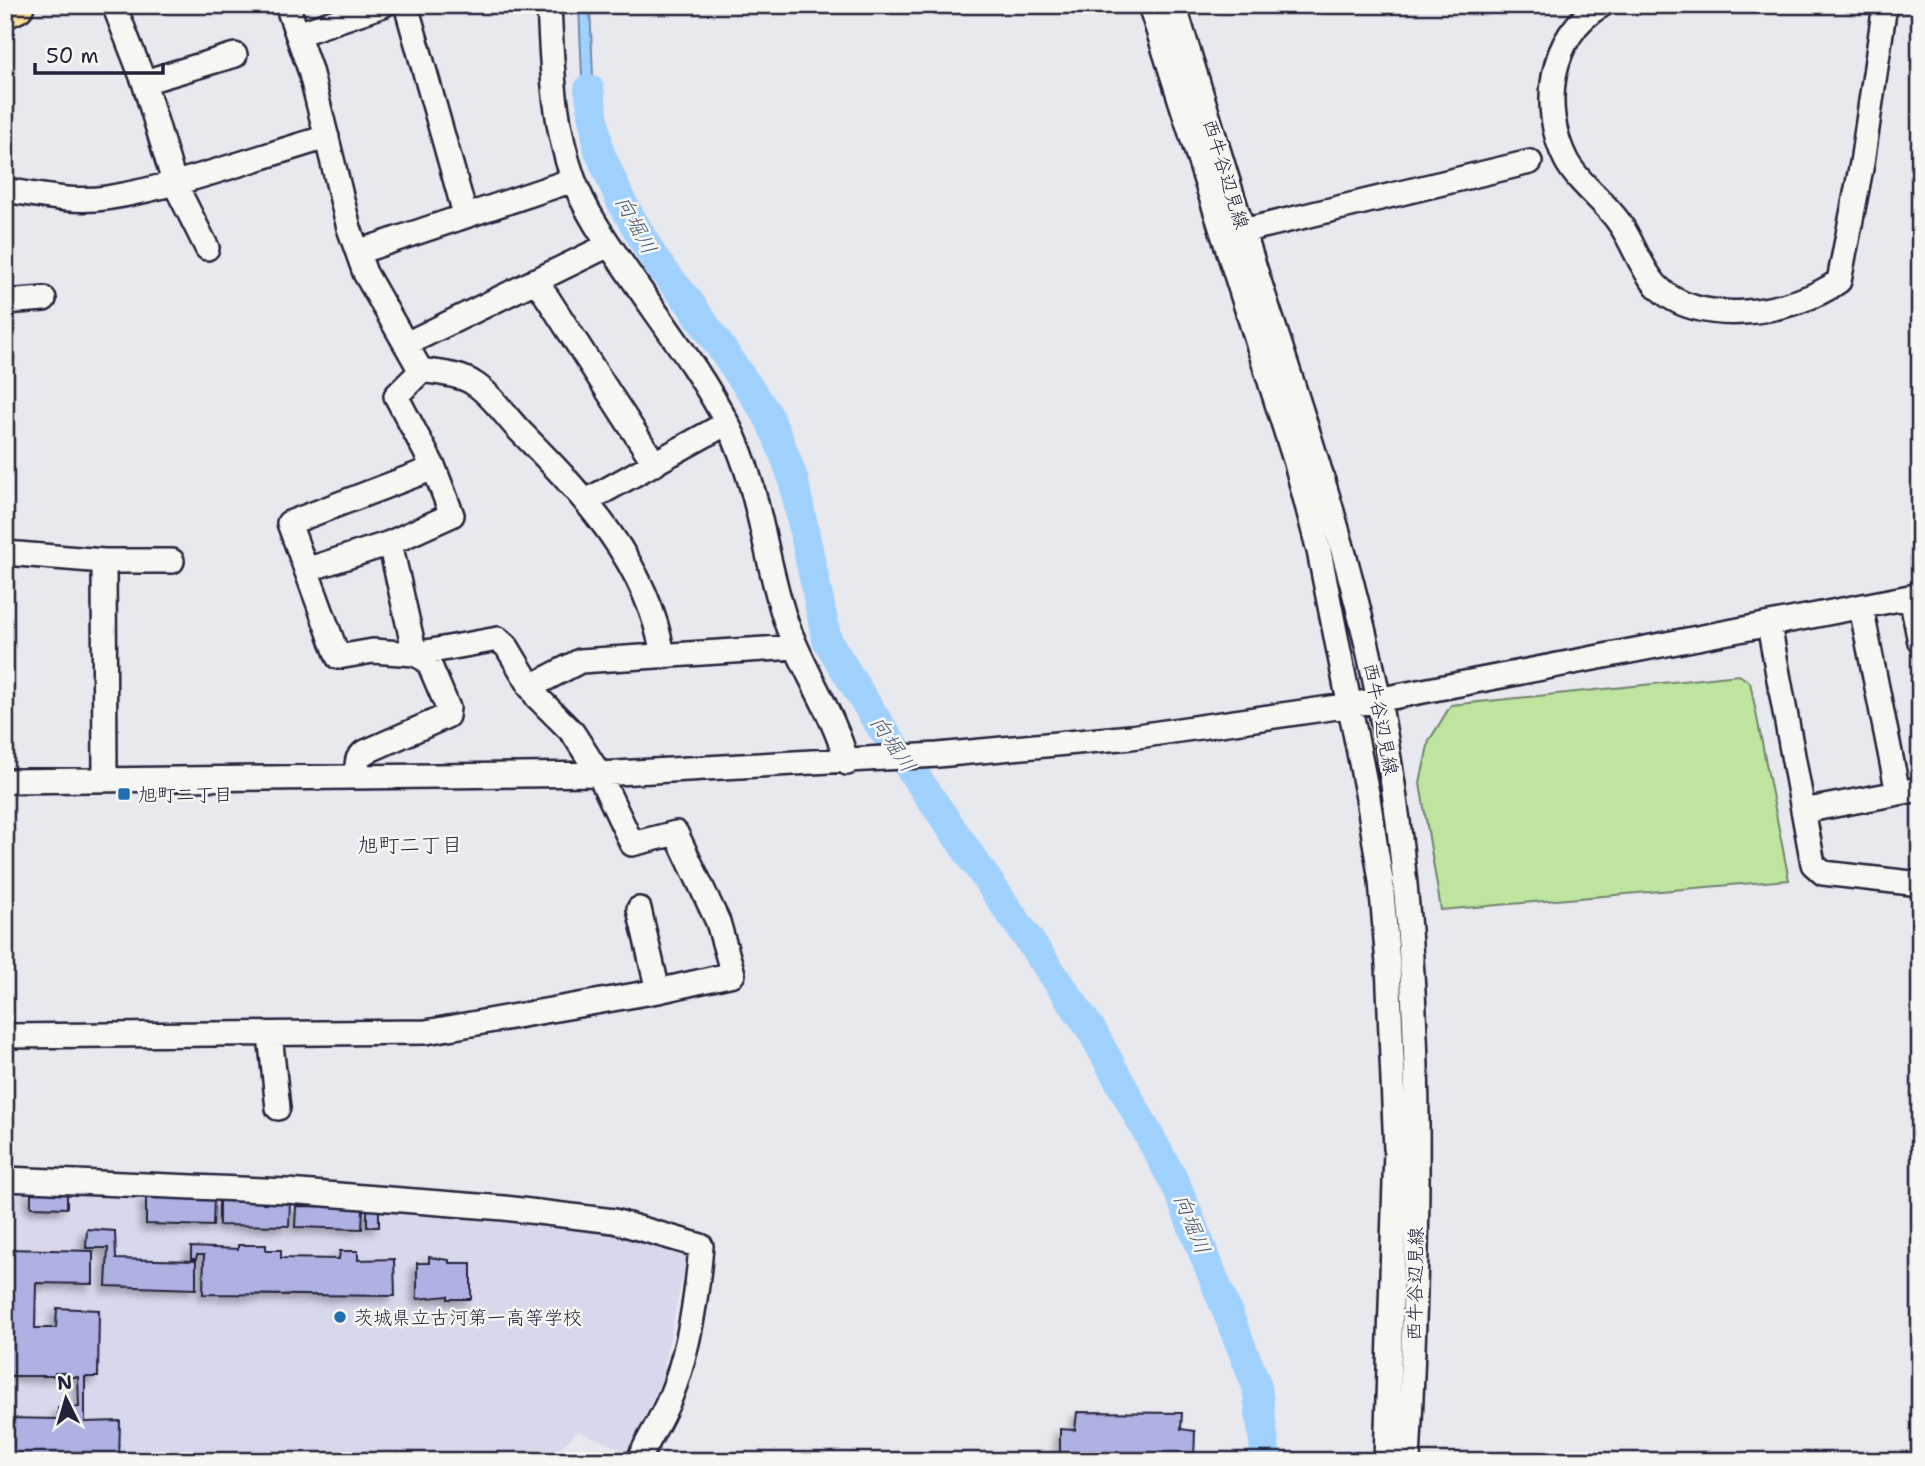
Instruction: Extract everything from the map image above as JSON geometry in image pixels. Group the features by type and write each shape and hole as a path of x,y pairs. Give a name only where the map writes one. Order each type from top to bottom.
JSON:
{"highway":[{"path":"5,10 16,5"}],"street":[{"path":"114,5 144,82 174,182 207,248"},
{"path":"287,5 298,34 365,273 421,370 473,383 588,500 634,572 660,634 663,656"},
{"path":"298,34 383,5"},
{"path":"406,5 465,214"},
{"path":"549,5 555,107 573,180 609,245 727,423 758,505 784,618 795,647 841,738 847,763"},
{"name":"西牛谷辺見線","path":"1150,5 1320,464 1379,700 1405,883 1416,1031 1415,1336 1408,1461"},
{"name":"西牛谷辺見線","path":"1174,5 1319,551 1351,705 1381,881 1393,1035 1395,1233 1386,1461"},
{"path":"1602,5 1569,32 1555,62 1552,85 1558,136 1567,161 1619,221 1639,261 1657,286 1678,300 1702,310 1723,312 1769,309 1822,293 1839,281 1862,163 1885,5"},
{"path":"144,82 235,55"},
{"path":"5,190 48,197 104,198 174,182 327,137"},
{"path":"1234,233 1530,162"},
{"path":"358,252 573,180"},
{"path":"407,344 609,245"},
{"path":"536,280 655,464"},
{"path":"5,302 44,299"},
{"path":"306,570 390,543 452,515 434,468 396,396 421,370"},
{"path":"588,500 727,423"},
{"path":"5,1036 426,1032 659,991 733,974 724,941 676,833 632,845 598,774 573,733 530,687 507,647 498,639 415,654 373,651 338,657 289,523 434,468"},
{"path":"355,777 358,759 363,753 447,716 448,708 428,661 415,654 390,543"},
{"path":"5,552 104,561 172,561"},
{"path":"104,561 105,779"},
{"path":"5,781 598,774 880,761 1131,737 1379,700 1915,596 1920,642"},
{"path":"1803,811 1909,791 1861,607"},
{"path":"1769,625 1813,864 1823,873 1920,884"},
{"path":"530,687 580,661 795,647"},
{"path":"639,909 659,991"},
{"path":"270,1035 278,1108"},
{"path":"5,1179 287,1191 504,1208 614,1221 701,1246 699,1277 680,1370 669,1400 638,1461"}],"shaded area":[{"name":"茨城県立古河第一高等学校","path":"5,1180 589,1223 687,1254 661,1381 629,1452 578,1431 546,1461 5,1461"}],"green space":[{"path":"1739,675 1750,682 1789,880 1441,910 1420,783 1429,741 1451,705"}],"water":[{"path":"579,5 590,5 593,76 600,126 588,128 582,77"}],"building":[{"path":"31,1191 67,1192 67,1208 31,1207"},
{"path":"146,1196 214,1197 213,1226 146,1224"},
{"path":"219,1200 290,1202 289,1226 219,1225"},
{"path":"296,1206 363,1207 362,1229 295,1227"},
{"path":"367,1209 379,1209 379,1227 367,1227"},
{"path":"87,1229 115,1231 116,1259 196,1261 196,1289 106,1286 108,1248 86,1248"},
{"path":"238,1245 266,1245 266,1250 281,1250 281,1258 339,1259 340,1251 358,1251 358,1260 394,1259 395,1296 203,1294 204,1255 191,1259 191,1247 238,1249"},
{"path":"5,1249 93,1251 93,1284 36,1283 35,1328 56,1328 57,1308 99,1310 98,1377 85,1377 85,1422 120,1421 119,1461 5,1461 5,1418 59,1419 58,1408 79,1407 78,1377 66,1377 66,1373 55,1373 55,1376 10,1376 9,1371 5,1371"},
{"path":"429,1257 449,1260 449,1263 471,1263 471,1299 448,1299 448,1296 417,1299 417,1263 429,1263"},
{"path":"1077,1412 1182,1413 1181,1429 1195,1431 1194,1461 1060,1461 1060,1429 1075,1430"}],"waterway":[{"name":"向堀川","path":"589,89 599,151 621,201 657,263 689,302 767,414 778,438 793,478 827,640 873,715 1092,1031 1176,1185 1257,1386 1266,1461"}],"place":[{"name":"旭町二丁目","path":"124,794"},
{"name":"茨城県立古河第一高等学校","path":"340,1317"}],"district":[{"name":"旭町二丁目","path":"410,845"}]}
